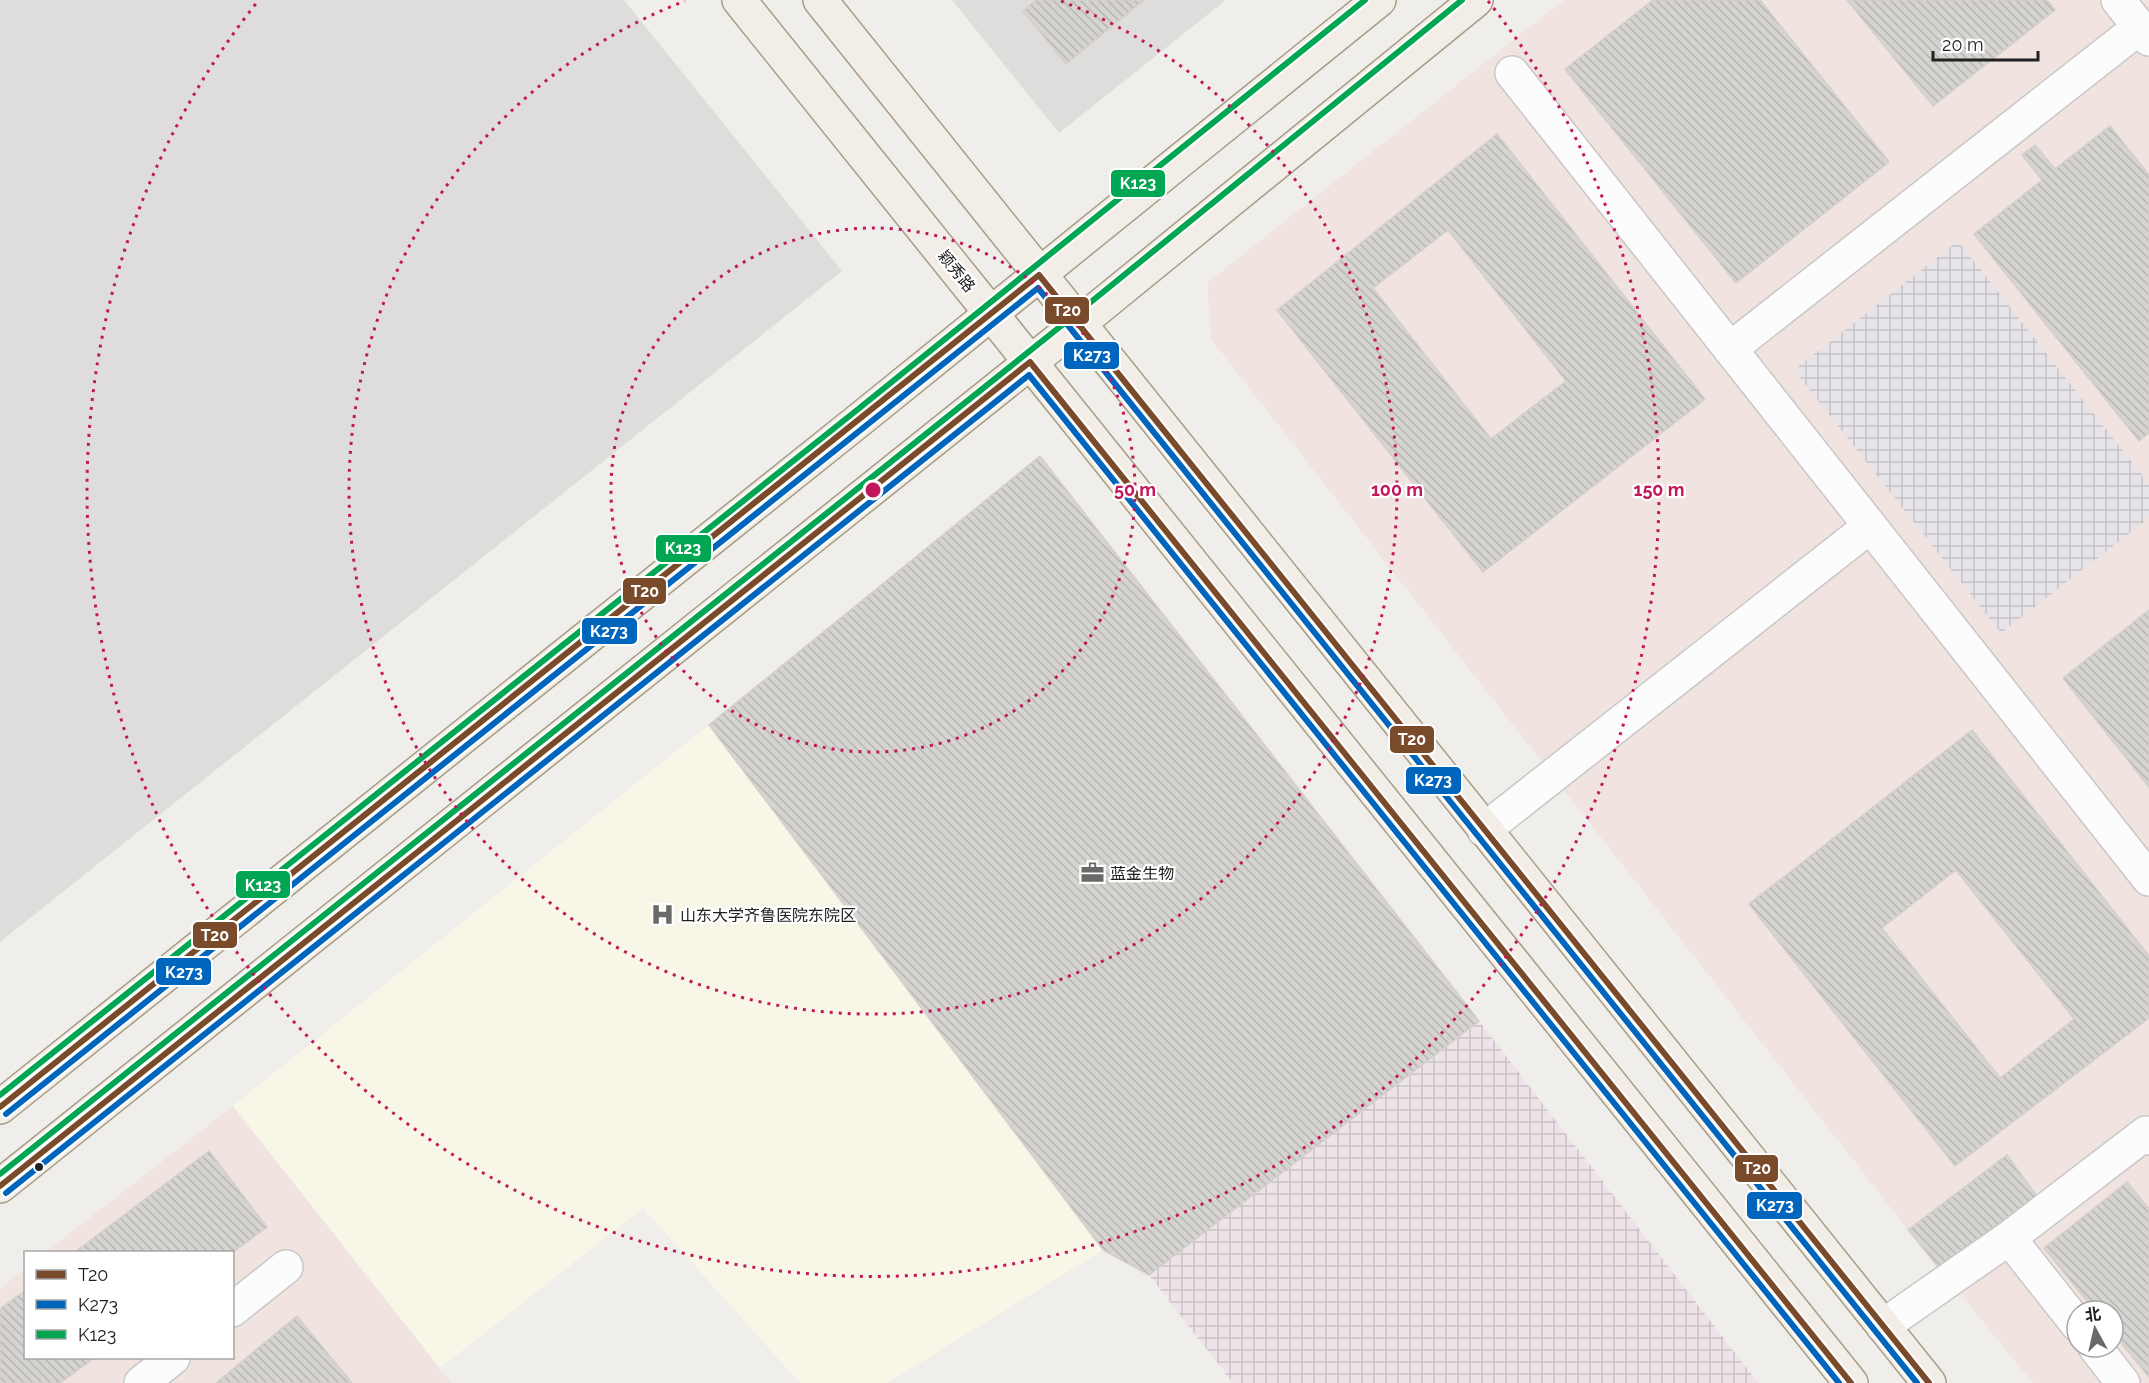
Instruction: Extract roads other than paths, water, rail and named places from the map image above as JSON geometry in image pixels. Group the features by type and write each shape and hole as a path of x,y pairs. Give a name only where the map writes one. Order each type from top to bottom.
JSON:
{"main road":[{"name":"颖秀路","path":"739,0 1851,1383"},
{"path":"820,0 1929,1383"},
{"path":"0,1107 1379,0"},
{"path":"0,1186 1030,362 1476,0"}],"lane":[{"path":"1730,349 2144,33 2118,0"},
{"path":"1512,73 2149,879"},
{"path":"1484,830 1869,527"},
{"path":"1883,1326 2009,1238 2146,1133 2149,1138"},
{"path":"2009,1238 2065,1309"},
{"path":"234,1308 286,1267"},
{"path":"141,1383 172,1359"},
{"path":"2104,1359 2123,1383"}],"place":[{"name":"蓝金生物","path":"1092,873"},
{"name":"山东大学齐鲁医院东院区","path":"662,915"}]}
